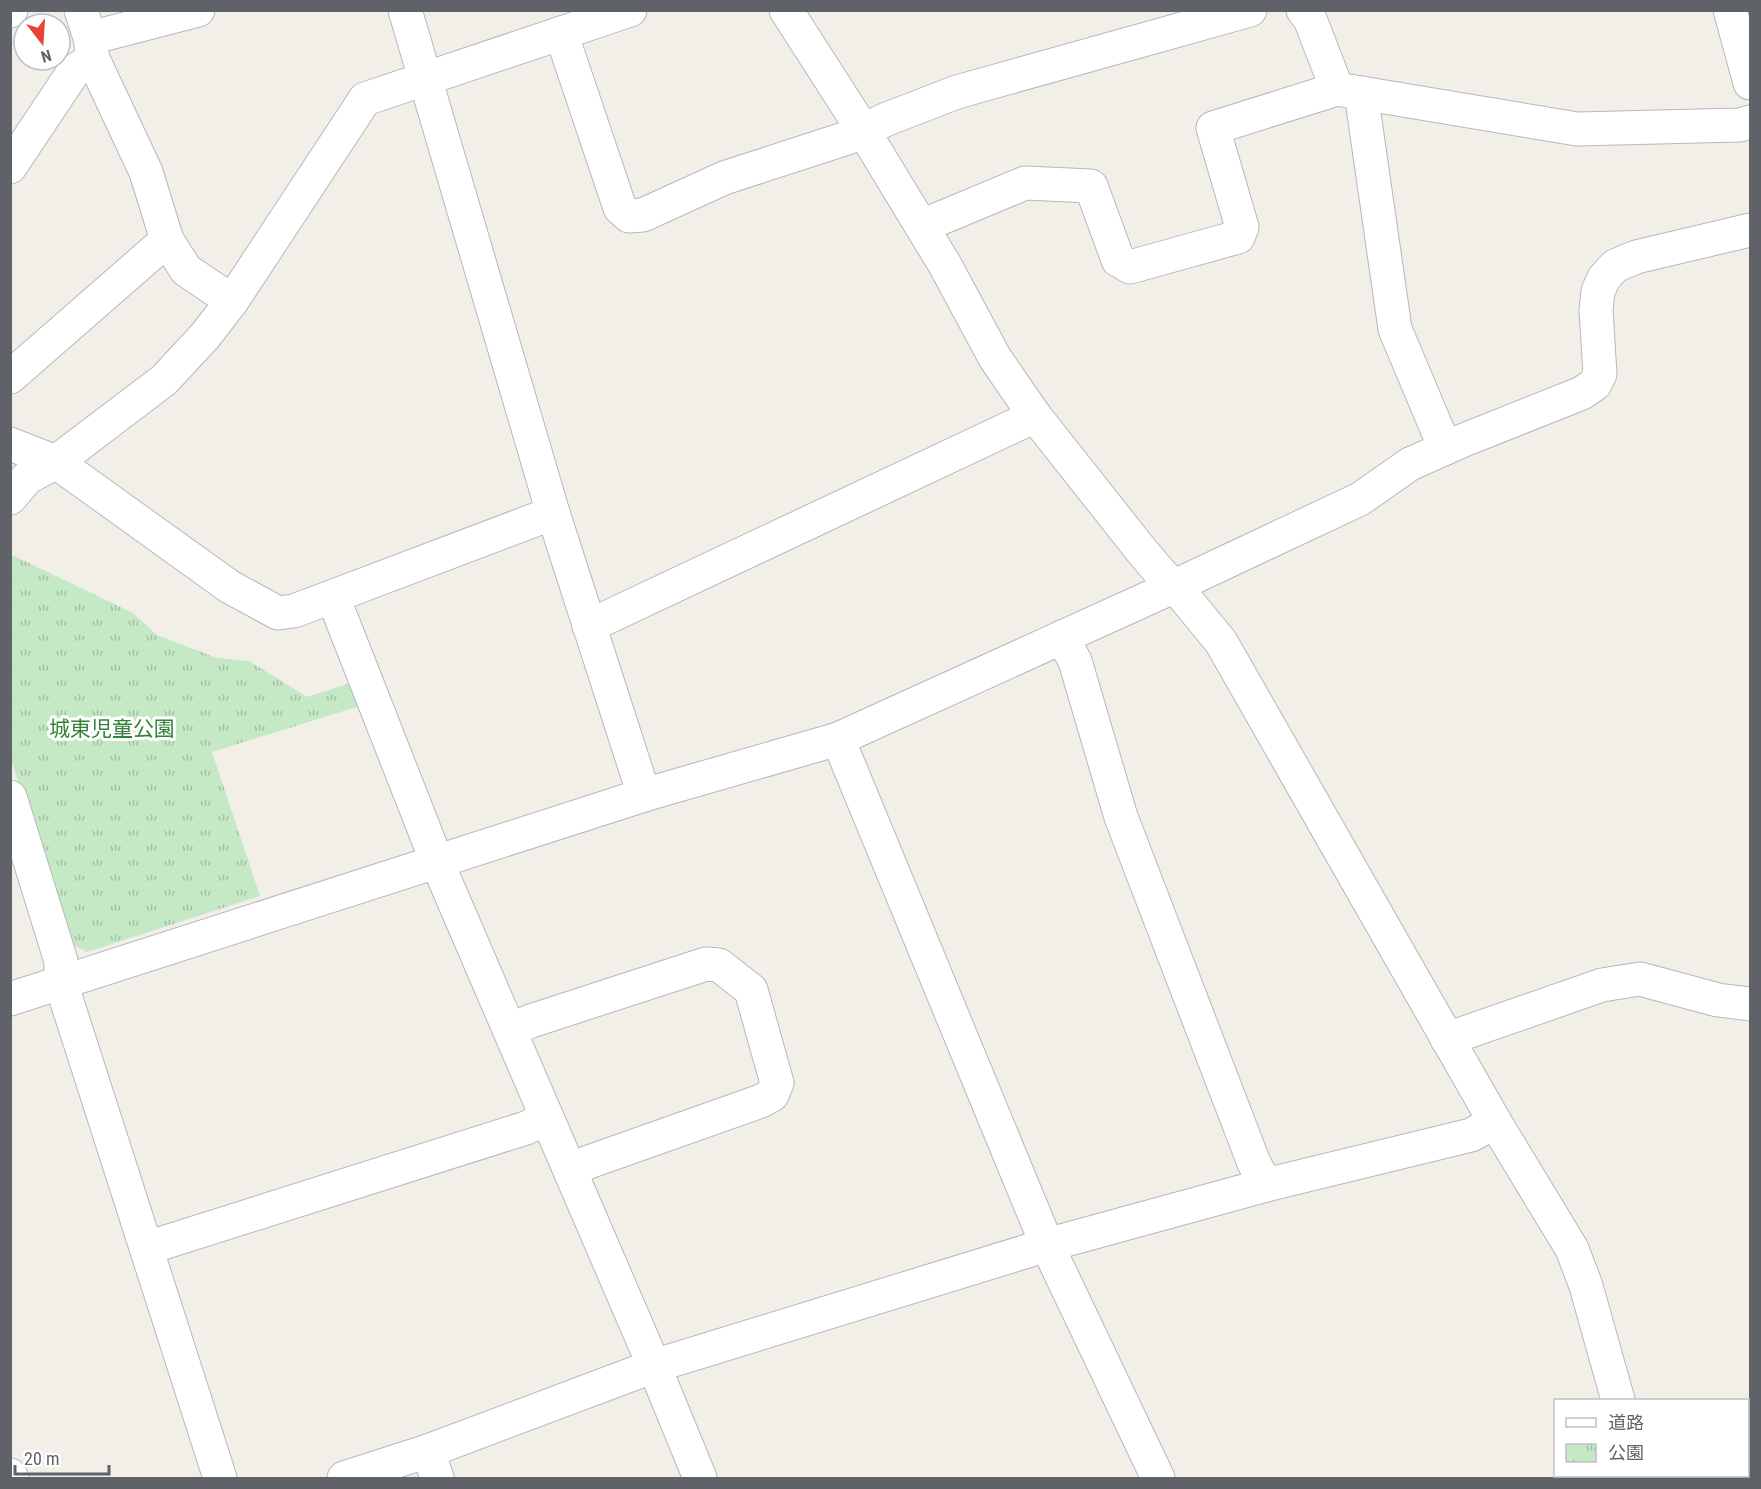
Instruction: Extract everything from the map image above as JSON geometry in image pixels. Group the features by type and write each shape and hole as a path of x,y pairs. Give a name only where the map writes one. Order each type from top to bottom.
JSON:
{"street":[{"path":"88,36 198,10"},
{"path":"405,10 553,513 644,795"},
{"path":"10,498 27,477 56,462 164,380 205,336 232,301 365,99 630,10"},
{"path":"786,10 922,226 995,358 1035,416 1141,550 1163,576 1175,586 1221,642 1447,1040 1572,1248 1586,1286 1617,1399"},
{"path":"561,33 620,208 629,216 643,216 724,178 847,138 957,92 1250,10"},
{"path":"1303,10 1349,91 1395,329 1445,448"},
{"path":"1730,10 1750,83"},
{"path":"10,167 74,72 88,36"},
{"path":"88,36 146,172 166,240 186,270 232,301"},
{"path":"922,226 1025,183 1058,184 1091,186 1118,260 1130,267 1238,237 1242,227 1213,128 1349,91 1577,129 1740,125 1750,122"},
{"path":"10,999 644,795 838,739 1360,499 1410,464 1582,393 1595,384 1600,374 1596,310 1598,291 1604,278 1615,266 1636,257 1750,230"},
{"path":"10,377 166,240"},
{"path":"589,626 1035,416"},
{"path":"10,444 56,462 230,586 278,613 294,611 333,597 553,513"},
{"path":"333,597 437,862 654,1366 700,1479"},
{"path":"1062,637 1075,661 1121,817 1254,1163 1266,1185"},
{"path":"838,739 1047,1245 1158,1479"},
{"path":"10,796 61,961 61,983 220,1479"},
{"path":"510,1030 531,1021 706,964 719,964 751,990 777,1083 772,1095 761,1101 586,1163 571,1172"},
{"path":"1447,1040 1602,984 1640,979 1718,1000 1750,1004"},
{"path":"147,1248 526,1128 547,1118"},
{"path":"344,1479 432,1465 654,1366 1047,1245 1266,1185 1471,1135 1495,1122"}],"green space":[{"name":"城東児童公園","path":"10,554 133,613 157,635 217,658 249,661 307,697 357,681 366,704 212,752 260,896 87,952 69,943 11,759"}]}
